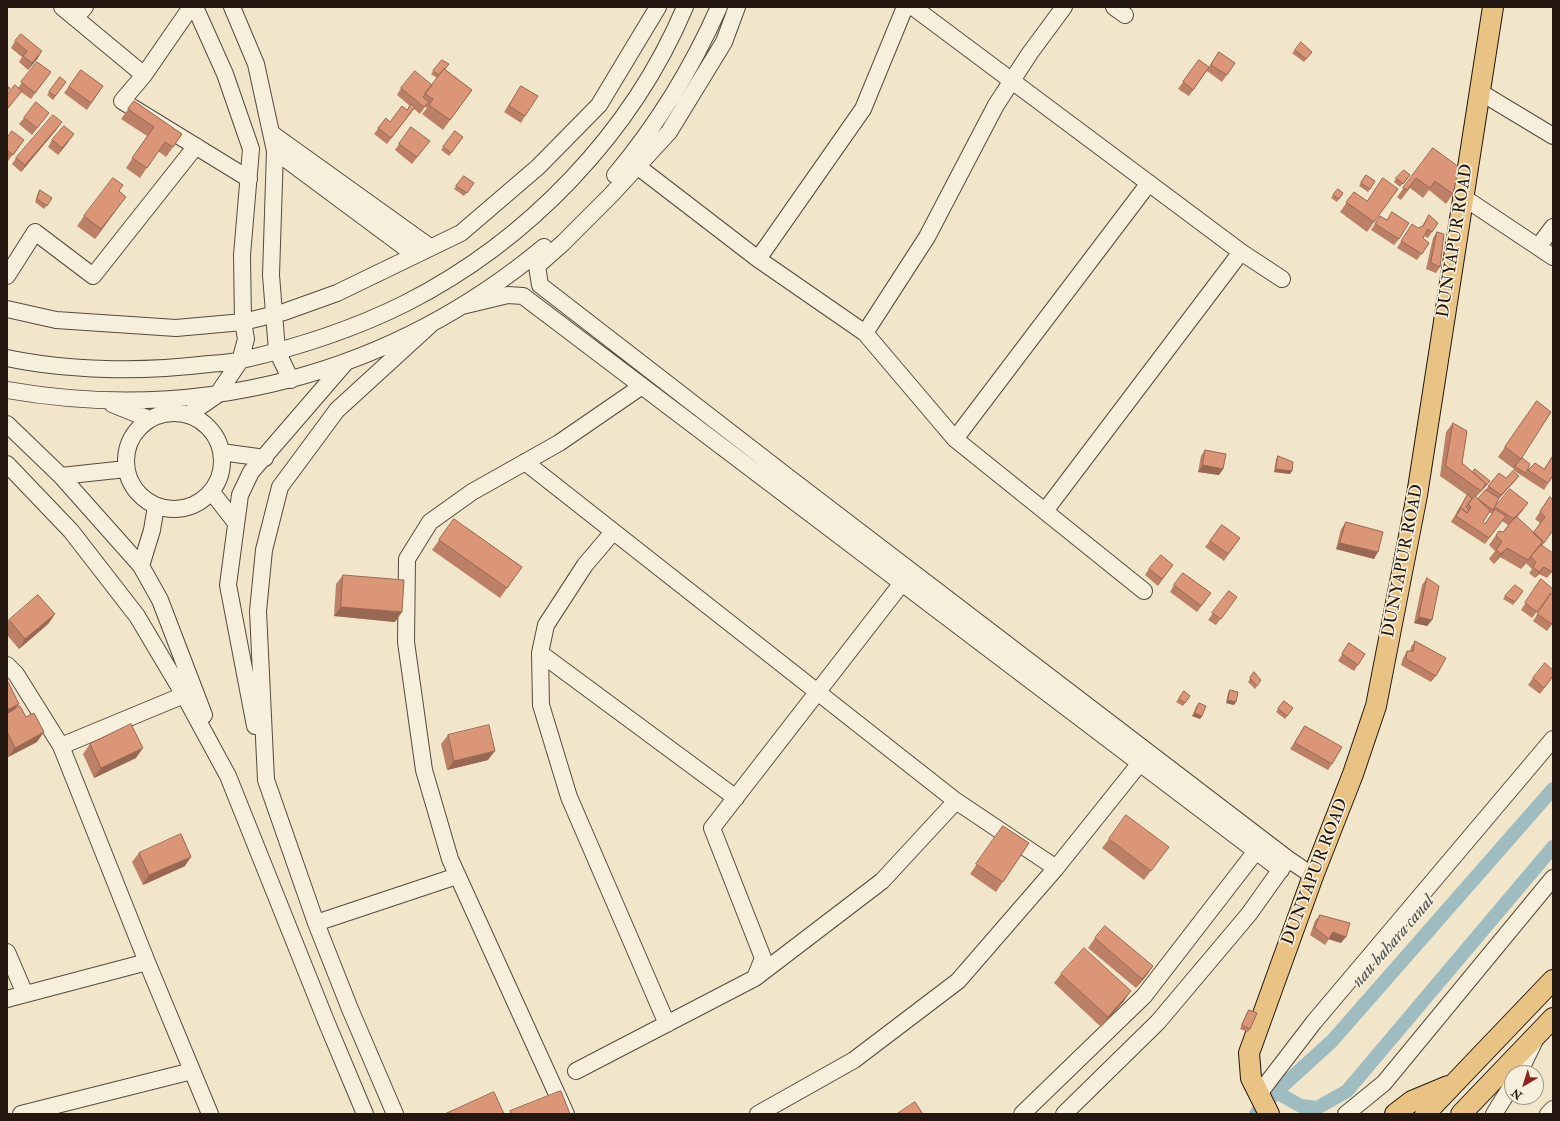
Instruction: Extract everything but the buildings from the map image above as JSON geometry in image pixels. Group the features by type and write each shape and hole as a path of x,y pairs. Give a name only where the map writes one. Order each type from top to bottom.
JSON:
{"main road":[{"name":"DUNYAPUR ROAD","path":"1269,1114 1250,1078 1250,1053 1313,876 1353,774 1376,706 1417,495 1493,7"},
{"path":"1425,1114 1553,980"},
{"path":"1462,1114 1546,1024"},
{"path":"1395,1114 1412,1101 1456,1083"}],"street":[{"path":"62,7 80,12 144,75"},
{"path":"191,7 144,75 122,101 249,179"},
{"path":"188,415 217,395 240,361 246,339 243,322 242,255 251,149 225,74 195,7"},
{"path":"232,7 256,64 275,151 271,275 277,351 291,380"},
{"path":"7,309 56,320 176,328 243,322 274,314 337,293 461,233 538,167 599,105 658,7"},
{"path":"7,358 56,365 122,370 159,369 240,361 340,332 407,302 470,264 529,219 581,168 627,110 662,54 685,7"},
{"path":"7,390 60,398 105,401 143,401 217,395 291,380 396,342 430,325 494,286 547,245 606,187 652,128 673,97 691,65 719,7"},
{"path":"737,7 724,42 669,132 601,206 537,266 540,285 1260,846 1284,864 1313,876"},
{"path":"758,260 863,109 905,7"},
{"path":"912,7 1241,252 1282,279"},
{"path":"865,333 927,238 996,105 1030,53 1064,7"},
{"path":"1480,92 1553,136"},
{"path":"271,133 430,247"},
{"path":"7,276 12,256 35,232 93,276 196,146"},
{"path":"275,151 415,255"},
{"path":"638,166 758,260 865,333 955,439 1144,591"},
{"path":"955,439 1149,183"},
{"path":"1463,197 1553,257"},
{"path":"1538,247 1553,227"},
{"path":"1045,511 1241,252"},
{"path":"462,306 508,296 523,296 1140,763 1260,846"},
{"path":"266,780 258,611 264,550 280,487 337,410 430,325"},
{"path":"347,361 265,458 251,472 240,495 228,585 266,780 316,924 350,1009 395,1114"},
{"path":"566,1114 457,876 450,859 424,770 406,642 407,559 430,522 472,492 559,443 642,386"},
{"path":"105,401 150,419"},
{"path":"168,413 188,415 202,423 213,433 218,442 222,463 220,473 211,491 196,504 186,508 176,509 156,506 139,494 129,478 125,459 130,440 135,432 150,419 168,413"},
{"path":"7,424 61,476 141,566 160,600 228,776 326,1021 365,1114"},
{"path":"221,452 265,458"},
{"path":"525,462 956,800 1056,868"},
{"path":"7,464 72,531 137,616 184,695 228,776"},
{"path":"61,476 126,469"},
{"path":"211,491 236,523"},
{"path":"141,566 152,530 156,506"},
{"path":"613,532 585,565 546,625 540,653 542,705 569,797 668,1024"},
{"path":"755,978 762,958 712,828 902,583"},
{"path":"540,653 736,798"},
{"path":"7,665 16,674 61,746 147,962 210,1114"},
{"path":"61,746 184,695"},
{"path":"1258,1095 1314,1022 1553,739"},
{"path":"758,1114 854,1060 958,981 1056,868 1140,763"},
{"path":"576,1071 755,978 882,881 956,800"},
{"path":"1022,1114 1144,996 1260,846"},
{"path":"1064,1114 1158,1022 1249,914 1284,864"},
{"path":"316,924 457,876"},
{"path":"1346,1114 1384,1083 1553,878"},
{"path":"7,952 25,994"},
{"path":"7,1000 147,962"},
{"path":"1523,1065 1546,1024"},
{"path":"21,1114 192,1071"},
{"path":"1494,1114 1504,1098"},
{"path":"1548,1114 1553,1109"}],"waterway":[{"name":"nau bahara canal","path":"1256,1114 1276,1092 1332,1041 1553,789"},
{"path":"1276,1092 1301,1106 1317,1108 1347,1091 1553,847"}]}
